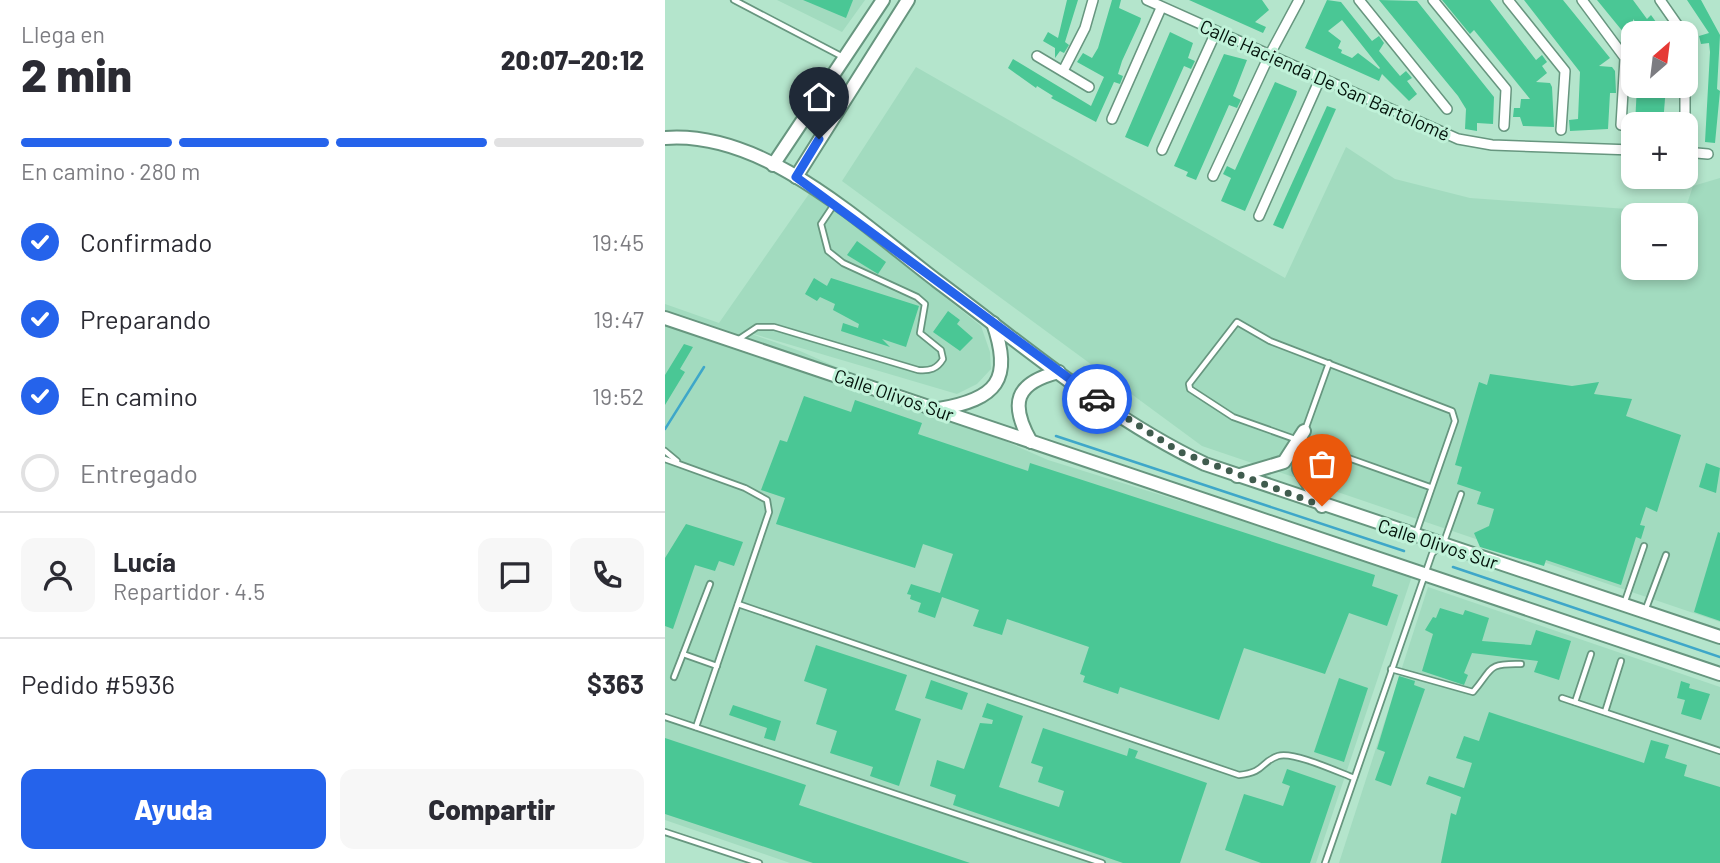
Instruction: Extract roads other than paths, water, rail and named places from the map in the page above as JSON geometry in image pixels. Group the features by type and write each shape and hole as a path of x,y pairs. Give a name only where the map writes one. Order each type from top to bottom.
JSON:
{"main road":[{"path":"773,164 883,0"},
{"path":"796,177 908,0"},
{"name":"Calle Olivos Sur","path":"665,138 724,144 773,164 796,177 835,203 1059,372 1157,439 1205,464 1322,506 1720,637"},
{"name":"Calle Olivos Sur","path":"665,318 1720,674"},
{"path":"939,410 981,399 997,381 1003,362 993,323"},
{"path":"1031,442 1017,410 1020,397 1031,381 1059,372"},
{"path":"1284,463 1302,437"},
{"path":"1299,469 1302,437"},
{"path":"1237,476 1284,463 1299,469 1322,506"}],"street":[{"path":"1063,71 1084,28 1093,0"},
{"name":"Calle Hacienda De San Bartolomé","path":"1147,0 1458,139 1492,145 1621,150"},
{"path":"1284,0 1292,10"},
{"path":"1213,176 1269,55 1299,0"},
{"path":"1359,0 1447,109"},
{"path":"1433,0 1506,89 1504,126"},
{"path":"1508,0 1565,71 1561,130"},
{"path":"1582,0 1625,58 1622,112"},
{"path":"1660,0 1675,21"},
{"path":"1112,119 1161,8"},
{"path":"1162,150 1216,32"},
{"path":"1037,56 1089,87"},
{"path":"1259,216 1320,79"},
{"path":"1698,153 1708,154"}],"lane":[{"path":"734,0 844,57"},
{"path":"736,341 757,327 774,327 918,370 929,371 939,366 943,359 941,350 920,333 925,304 917,297 843,263 828,251 821,224 835,203"},
{"path":"1415,536 1455,421 1452,411 1270,341 1237,322 1189,384 1193,391 1226,413 1302,437 1430,487"},
{"path":"1302,437 1329,363"},
{"path":"665,451 677,461"},
{"path":"665,459 677,461 767,500 769,512 696,727"},
{"path":"1325,863 1432,554 1445,539 1461,494"},
{"path":"1624,605 1644,546"},
{"path":"1645,612 1666,555"},
{"path":"674,677 710,584"},
{"path":"738,604 1239,775 1257,773 1278,756 1291,756 1354,778"},
{"path":"683,654 717,666"},
{"path":"1575,702 1591,654"},
{"path":"1605,712 1621,661"},
{"path":"1391,669 1473,692 1489,668 1499,663 1521,664"},
{"path":"1562,698 1720,751"},
{"path":"665,717 1102,863"},
{"path":"665,832 759,863"}],"waterway":[{"path":"665,429 704,367"},
{"path":"1056,436 1404,551"},
{"path":"1453,567 1720,657"}]}
